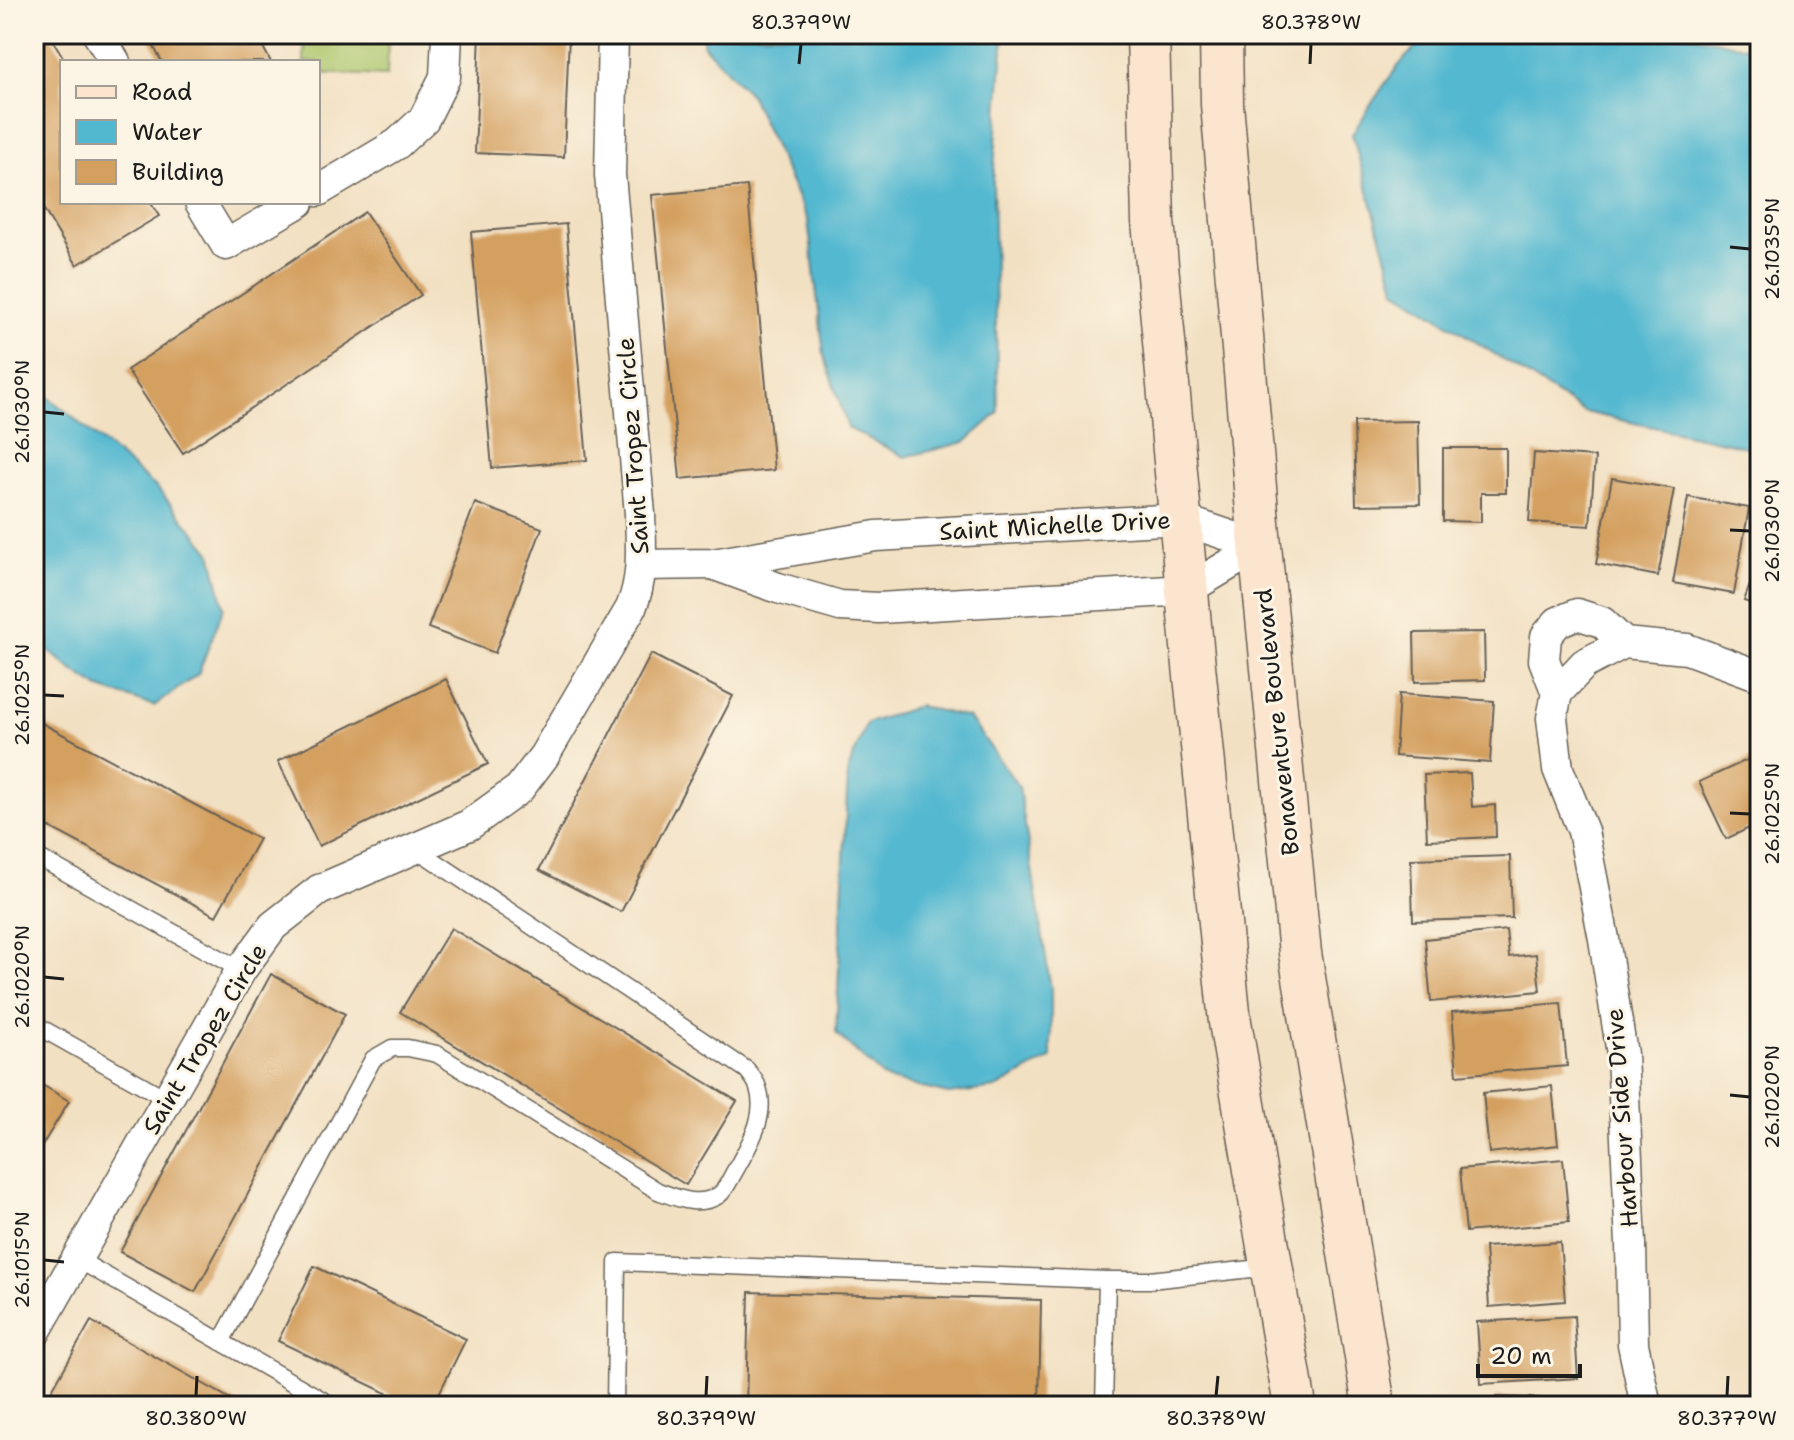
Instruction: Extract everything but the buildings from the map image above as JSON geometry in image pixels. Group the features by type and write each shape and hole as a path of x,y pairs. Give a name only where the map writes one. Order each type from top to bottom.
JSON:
{"main road":[{"path":"1148,34 1153,221 1230,1022 1295,1406"},
{"name":"Bonaventure Boulevard","path":"1221,34 1222,104 1260,546 1300,953 1374,1406"}],"street":[{"path":"98,34 114,60"},
{"path":"320,190 397,144 424,119 445,77 447,34"},
{"name":"Saint Tropez Circle","path":"34,1334 241,970 273,926 319,890 469,825 519,789 544,756 631,608 638,592 642,565 610,175 613,34"},
{"path":"201,204 226,245 296,204"},
{"name":"Saint Michelle Drive","path":"642,565 713,564 876,536 1180,519 1260,546"},
{"name":"Saint Michelle Drive","path":"713,564 840,606 879,608 1187,590 1260,546"},
{"name":"Harbour Side Drive","path":"1624,643 1602,622 1577,614 1558,622 1546,636 1544,660 1557,693 1552,718 1558,769 1583,831 1622,1054 1633,1344 1646,1406"},
{"path":"1557,693 1584,664 1624,643 1687,649 1760,676"}],"lane":[{"path":"221,1342 373,1059 392,1048 437,1054 658,1191 688,1201 703,1201 721,1194 754,1136 760,1100 757,1085 747,1070 415,848"},
{"path":"34,855 241,970"},
{"path":"34,1024 167,1099"},
{"path":"77,1259 333,1406"},
{"path":"615,1406 617,1262 1107,1280 1150,1280 1271,1267"},
{"path":"1104,1406 1107,1280"}],"green space":[{"path":"305,34 388,34 387,76 320,73 320,60 304,60"}],"water":[{"path":"702,34 1004,34 993,183 998,413 965,442 905,457 848,428 824,355 808,220 751,96 704,46"},
{"path":"1439,34 1685,34 1760,50 1760,450 1584,412 1396,290 1352,134 1402,62 1414,49"},
{"path":"34,389 51,399 157,488 211,552 224,607 198,674 154,706 100,688 34,639"},
{"path":"919,706 969,718 1019,787 1051,989 1051,1058 996,1088 948,1094 886,1079 836,1033 848,770 867,723"}]}
